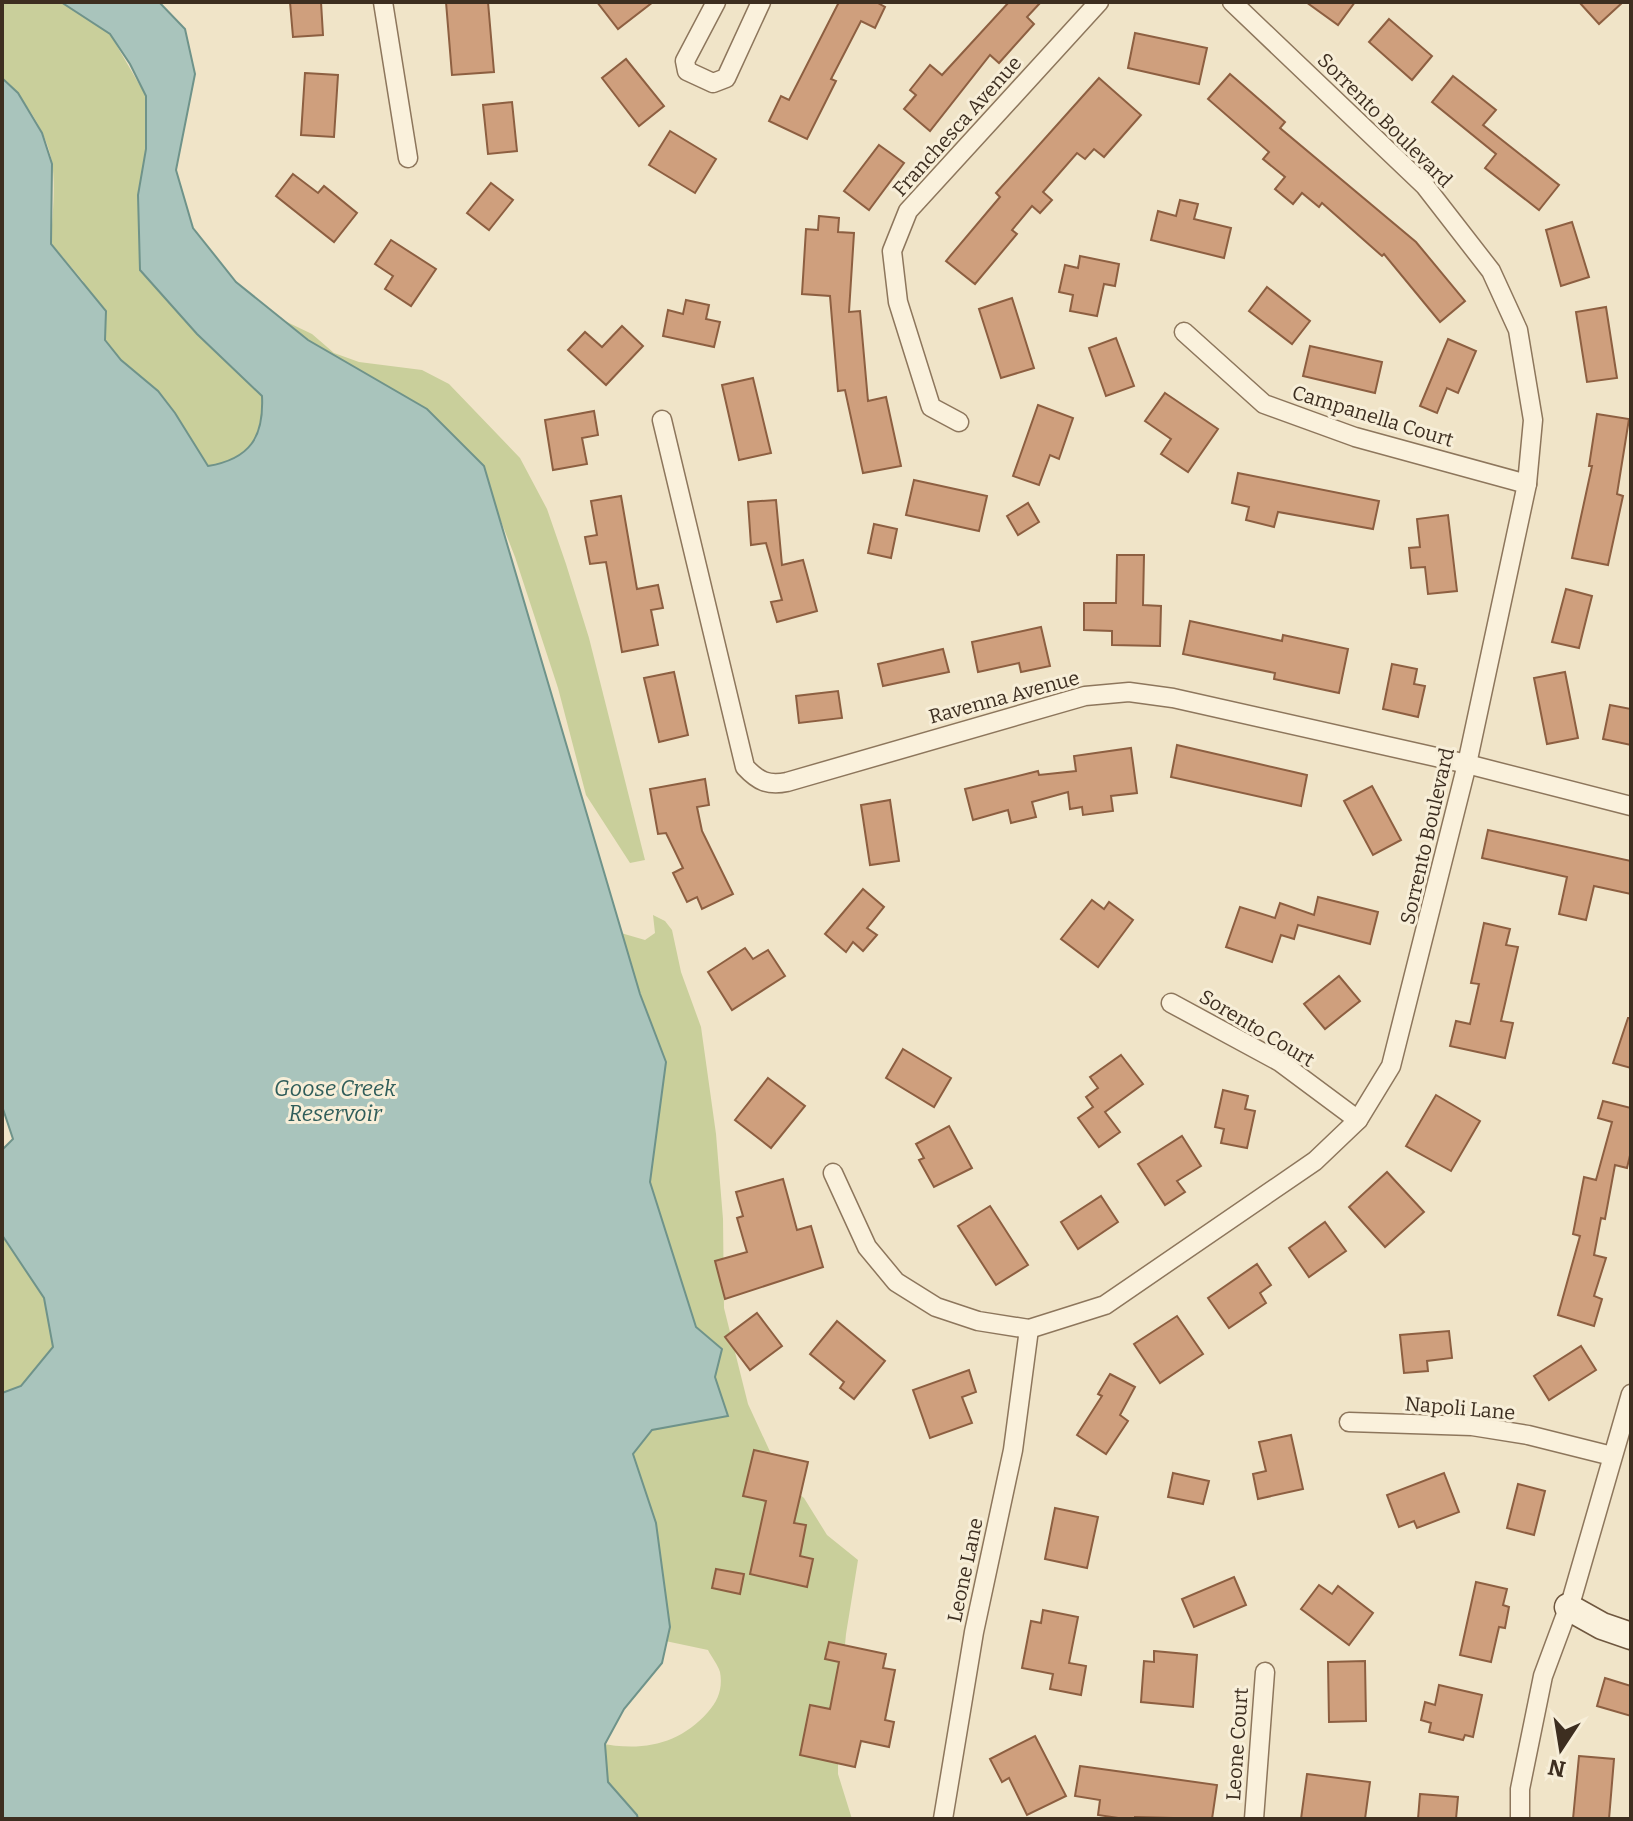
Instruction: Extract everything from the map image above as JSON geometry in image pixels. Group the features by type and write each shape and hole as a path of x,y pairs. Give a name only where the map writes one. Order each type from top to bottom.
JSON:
{"street":[{"path":"383,2 408,158"},
{"path":"716,2 685,61 687,71 713,83 726,78 761,2"},
{"name":"Franchesca Avenue","path":"959,422 931,407 898,302 892,251 908,211 1099,2"},
{"name":"Sorrento Boulevard","path":"833,1173 867,1247 896,1282 936,1307 978,1321 1029,1329 1105,1305 1315,1161 1358,1120 1391,1066 1467,764 1527,484 1533,420 1518,330 1491,271 1425,186 1232,2"},
{"name":"Campanella Court","path":"1184,332 1264,404 1355,437 1527,484"},
{"name":"Ravenna Avenue","path":"662,420 745,767 756,779 772,785 787,782 1085,696 1129,692 1173,698 1467,764 1631,806"},
{"name":"Sorento Court","path":"1171,1003 1280,1062 1358,1120"},
{"name":"Leone Lane","path":"943,1819 974,1632 1013,1450 1029,1329"},
{"path":"1520,1819 1520,1789 1543,1676 1570,1602 1631,1394"},
{"name":"Napoli Lane","path":"1349,1422 1472,1426 1528,1435 1612,1456"},
{"path":"1570,1602 1631,1619"},
{"path":"1570,1602 1602,1626 1631,1636"},
{"name":"Leone Court","path":"1254,1819 1265,1672"}],"green space":[{"path":"2,2 63,2 110,34 146,96 146,149 138,195 140,270 197,334 263,396 257,434 244,452 234,458 208,466 158,391 121,360 105,340 83,281 51,243 52,162 45,138 33,116 2,78"},
{"path":"241,300 312,334 334,353 359,362 422,370 449,384 520,458 547,509 566,564 589,638 645,860 630,863 586,795 558,688 515,557 479,465"},
{"path":"653,915 665,921 672,930 681,972 701,1027 716,1134 723,1219 724,1308 748,1404 784,1482 804,1498 827,1535 858,1560 846,1634 838,1720 838,1774 852,1819 596,1819 599,1743 630,1747 672,1739 708,1712 717,1699 721,1683 719,1669 708,1650 656,1639 541,1153 621,933 645,940 655,933"},
{"path":"2,1235 44,1298 53,1348 21,1386 2,1393"}],"water":[{"name":"Goose Creek Reservoir","path":"61,2 159,2 185,29 195,74 176,170 193,228 236,282 308,340 427,409 484,466 640,994 666,1062 650,1182 696,1327 722,1349 715,1377 728,1416 652,1430 633,1454 656,1523 670,1627 662,1663 624,1709 605,1744 608,1782 638,1819 2,1819 2,1393 21,1386 53,1347 44,1298 2,1235 2,1150 13,1139 2,1106 2,78 18,93 42,133 52,164 51,244 106,311 105,340 121,360 158,391 208,466 234,458 252,444 262,410 262,396 197,334 140,270 138,195 146,149 146,96 110,34"}],"building":[{"path":"290,2 321,2 323,35 293,37"},
{"path":"446,2 488,2 494,72 452,75"},
{"path":"597,2 653,2 618,29"},
{"path":"839,2 876,2 885,7 875,28 861,21 831,79 836,81 807,139 769,121 781,96 789,100"},
{"path":"1009,2 1041,2 1027,17 1034,24 999,63 990,55 930,131 904,109 916,95 910,90 930,65 942,75"},
{"path":"1306,2 1355,2 1338,25"},
{"path":"1579,2 1623,2 1599,24"},
{"path":"1389,19 1432,56 1412,80 1369,42"},
{"path":"1135,33 1207,48 1199,84 1128,68"},
{"path":"626,59 664,106 639,126 602,78"},
{"path":"305,73 338,75 334,137 301,135"},
{"path":"1230,74 1285,122 1280,128 1416,242 1465,301 1440,322 1384,254 1382,256 1322,203 1319,207 1302,193 1293,204 1275,189 1285,177 1263,159 1269,152 1208,99"},
{"path":"1453,76 1496,110 1483,125 1559,185 1539,210 1485,168 1496,154 1432,102"},
{"path":"1099,78 1141,115 1104,157 1094,149 1085,159 1077,153 1043,192 1052,200 1040,213 1032,206 1012,230 1017,234 975,284 946,261 1000,197 996,193"},
{"path":"512,102 517,151 488,154 483,105"},
{"path":"670,131 716,159 695,193 649,165"},
{"path":"879,145 904,163 869,210 844,191"},
{"path":"293,174 318,193 324,186 357,213 334,242 276,196"},
{"path":"491,183 513,200 489,230 467,213"},
{"path":"1180,200 1198,204 1194,219 1231,228 1224,258 1151,240 1158,211 1176,216"},
{"path":"819,216 839,218 838,232 854,233 849,312 860,311 868,401 886,397 901,466 863,473 845,390 838,391 830,296 802,294 806,229 818,230"},
{"path":"1572,222 1589,277 1561,286 1546,230"},
{"path":"391,240 436,269 411,306 385,289 393,276 375,264"},
{"path":"1080,256 1119,264 1115,286 1104,284 1097,316 1070,311 1073,295 1059,292 1065,265 1078,268"},
{"path":"1267,287 1310,321 1292,344 1249,311"},
{"path":"1012,298 1034,368 1001,378 979,309"},
{"path":"686,300 709,305 706,319 720,322 714,347 663,336 668,310 683,314"},
{"path":"1606,307 1617,378 1587,382 1576,312"},
{"path":"622,326 643,346 606,385 568,350 585,332 602,347"},
{"path":"1116,338 1134,386 1106,396 1089,348"},
{"path":"1448,339 1476,351 1458,393 1447,388 1437,413 1420,406"},
{"path":"1310,346 1382,362 1375,393 1303,376"},
{"path":"753,378 771,453 739,460 722,385"},
{"path":"1165,393 1218,429 1188,472 1161,454 1171,439 1145,421"},
{"path":"1038,405 1073,418 1059,459 1050,455 1039,485 1013,476"},
{"path":"594,411 598,435 582,438 587,464 553,470 545,420"},
{"path":"1597,414 1629,419 1617,494 1623,496 1608,565 1572,558 1592,466 1589,466"},
{"path":"1238,473 1379,501 1373,529 1278,512 1274,527 1246,520 1249,507 1232,503"},
{"path":"914,480 987,496 979,531 906,515"},
{"path":"621,496 637,589 658,585 663,608 651,610 658,645 622,652 606,562 590,564 585,537 597,535 591,501"},
{"path":"776,500 782,565 803,560 817,611 777,622 771,602 782,600 766,543 751,545 748,502"},
{"path":"1028,503 1039,522 1018,535 1007,516"},
{"path":"1448,515 1457,591 1428,594 1425,567 1411,568 1409,548 1420,547 1417,519"},
{"path":"874,524 897,529 891,558 868,553"},
{"path":"1117,555 1144,555 1143,605 1161,606 1160,646 1112,645 1112,631 1084,630 1084,603 1116,603"},
{"path":"1566,589 1592,596 1579,648 1552,642"},
{"path":"1190,621 1282,641 1283,635 1348,649 1339,693 1274,679 1275,673 1183,654"},
{"path":"1041,627 1050,666 1021,672 1019,663 978,672 972,642"},
{"path":"943,649 949,672 883,686 878,664"},
{"path":"1392,664 1417,669 1414,684 1425,686 1418,717 1383,709"},
{"path":"674,672 688,735 659,742 644,678"},
{"path":"1565,672 1578,738 1547,744 1534,678"},
{"path":"838,691 842,718 799,723 796,696"},
{"path":"1610,705 1631,709 1631,745 1603,739"},
{"path":"1177,745 1307,775 1301,806 1171,777"},
{"path":"1131,748 1137,793 1111,796 1113,811 1083,815 1082,807 1070,809 1068,792 1032,802 1036,817 1011,823 1008,810 973,820 965,789 1038,771 1039,775 1076,771 1074,756"},
{"path":"705,779 709,805 697,807 702,831 733,894 702,909 697,897 687,902 673,873 683,868 666,833 658,834 650,789"},
{"path":"1372,786 1401,840 1373,855 1344,801"},
{"path":"890,800 899,861 870,865 861,805"},
{"path":"1488,830 1631,861 1631,894 1594,886 1586,920 1559,914 1567,877 1482,858"},
{"path":"863,889 884,907 867,928 877,935 863,951 853,942 846,952 825,934"},
{"path":"1318,897 1378,912 1370,944 1298,925 1294,939 1281,935 1272,962 1226,947 1240,907 1275,918 1280,903 1314,915"},
{"path":"1092,900 1104,909 1109,902 1133,920 1098,967 1061,939"},
{"path":"1484,923 1510,929 1506,945 1518,947 1501,1021 1513,1023 1505,1058 1450,1046 1456,1021 1470,1024 1479,984 1471,983"},
{"path":"745,948 753,959 768,950 785,976 732,1010 708,972"},
{"path":"1339,976 1360,1001 1325,1029 1304,1004"},
{"path":"1628,1018 1631,1018 1631,1068 1613,1063"},
{"path":"903,1049 951,1078 934,1107 886,1078"},
{"path":"1121,1055 1143,1084 1105,1112 1120,1132 1099,1147 1078,1118 1093,1107 1086,1097 1098,1088 1090,1077"},
{"path":"768,1078 805,1106 771,1148 735,1120"},
{"path":"1223,1090 1248,1096 1245,1109 1255,1111 1247,1148 1221,1143 1224,1129 1215,1127"},
{"path":"1436,1095 1480,1121 1451,1171 1406,1146"},
{"path":"1603,1101 1631,1108 1631,1151 1627,1168 1615,1165 1605,1219 1601,1218 1594,1255 1606,1258 1594,1296 1602,1299 1594,1326 1558,1315 1580,1236 1573,1234 1584,1177 1596,1180 1612,1122 1598,1118"},
{"path":"949,1126 972,1168 934,1187 919,1160 924,1158 916,1144"},
{"path":"1182,1136 1201,1166 1177,1181 1185,1192 1165,1205 1138,1164"},
{"path":"1387,1172 1424,1212 1385,1247 1349,1207"},
{"path":"783,1179 797,1230 811,1226 823,1267 725,1299 715,1261 747,1252 737,1218 743,1216 736,1192"},
{"path":"1101,1196 1118,1222 1078,1249 1061,1222"},
{"path":"990,1206 1028,1265 996,1285 958,1226"},
{"path":"1325,1222 1346,1251 1309,1277 1289,1248"},
{"path":"1257,1264 1271,1285 1260,1293 1266,1303 1229,1328 1208,1298"},
{"path":"757,1313 782,1346 750,1370 725,1337"},
{"path":"1177,1316 1203,1354 1160,1383 1134,1344"},
{"path":"837,1321 885,1361 854,1399 840,1388 844,1382 810,1354"},
{"path":"1449,1331 1452,1358 1427,1361 1428,1371 1404,1373 1400,1335"},
{"path":"1581,1346 1596,1370 1549,1400 1534,1376"},
{"path":"969,1370 976,1392 962,1397 972,1423 930,1438 913,1390"},
{"path":"1110,1374 1135,1387 1120,1415 1128,1421 1106,1454 1077,1435 1102,1396 1098,1394"},
{"path":"1291,1435 1303,1489 1258,1499 1253,1474 1266,1471 1259,1442"},
{"path":"754,1450 808,1462 794,1523 806,1525 800,1556 813,1559 807,1587 750,1574 766,1501 743,1496"},
{"path":"1173,1473 1209,1481 1203,1504 1168,1497"},
{"path":"1444,1473 1459,1512 1417,1528 1414,1521 1399,1527 1387,1495"},
{"path":"1518,1484 1545,1491 1534,1535 1507,1528"},
{"path":"1055,1508 1098,1517 1087,1568 1045,1559"},
{"path":"716,1569 744,1574 740,1594 712,1588"},
{"path":"1234,1577 1246,1605 1194,1627 1182,1599"},
{"path":"1476,1582 1507,1589 1503,1605 1509,1607 1505,1628 1499,1627 1491,1662 1460,1655"},
{"path":"1319,1585 1332,1594 1338,1586 1373,1613 1349,1645 1301,1609"},
{"path":"1043,1610 1078,1617 1069,1663 1086,1666 1081,1695 1050,1689 1053,1674 1022,1668 1031,1621 1041,1623"},
{"path":"829,1642 886,1654 883,1668 895,1670 885,1720 894,1722 889,1747 861,1741 855,1767 800,1755 810,1705 830,1709 839,1662 825,1659"},
{"path":"1154,1651 1197,1655 1193,1707 1141,1702 1144,1661 1154,1662"},
{"path":"1365,1661 1366,1721 1329,1722 1328,1662"},
{"path":"1605,1678 1631,1686 1631,1716 1597,1706"},
{"path":"1439,1685 1482,1695 1473,1737 1465,1735 1463,1740 1429,1732 1431,1723 1421,1720 1425,1702 1435,1705"},
{"path":"1035,1736 1066,1796 1027,1815 1009,1778 1002,1782 990,1759"},
{"path":"1579,1756 1614,1759 1609,1819 1573,1819"},
{"path":"1080,1766 1217,1785 1212,1819 1125,1819 1098,1815 1100,1800 1075,1796"},
{"path":"1307,1774 1370,1782 1365,1819 1301,1819"},
{"path":"1420,1794 1458,1797 1456,1819 1418,1819"}]}
